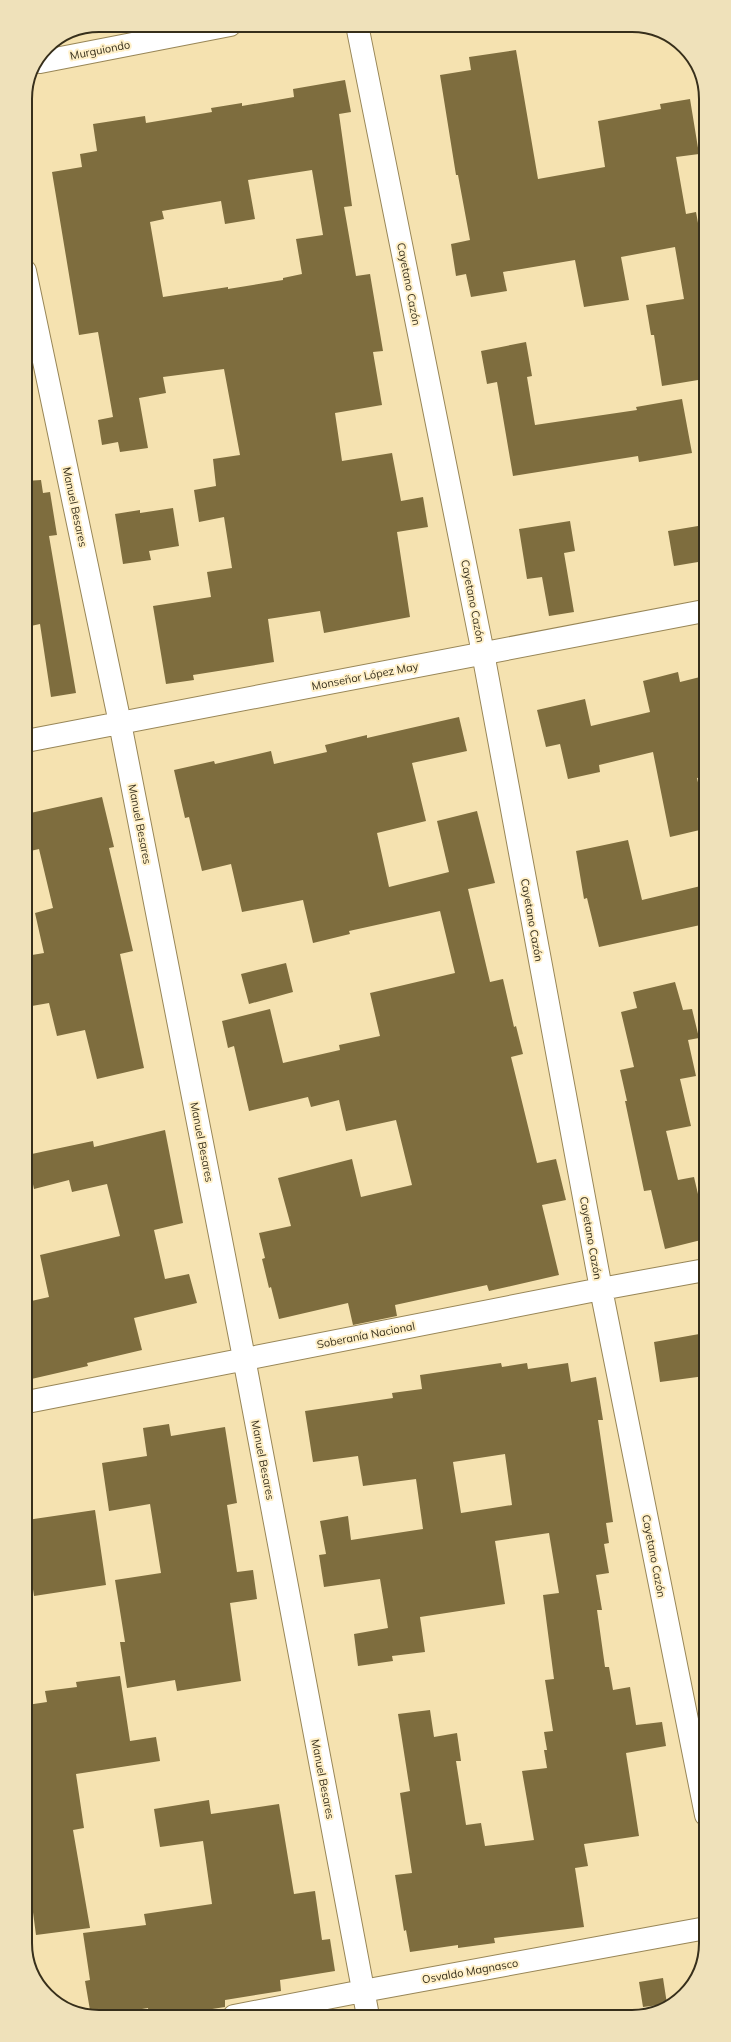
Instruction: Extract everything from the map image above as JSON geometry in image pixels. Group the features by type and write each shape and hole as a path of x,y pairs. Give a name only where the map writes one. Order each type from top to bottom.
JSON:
{"street":[{"name":"Murguiondo","path":"44,61 194,32"},
{"name":"Cayetano Cazón","path":"358,32 483,653 601,1289 699,1780"},
{"name":"Manuel Besares","path":"32,304 120,723 244,1358 367,2010"},
{"name":"Monseñor López May","path":"32,740 699,612"},
{"name":"Soberanía Nacional","path":"32,1401 244,1358 699,1271"},
{"name":"Osvaldo Magnasco","path":"264,2010 363,1990 699,1929"}],"building":[{"path":"516,50 538,179 605,167 598,121 661,109 660,104 690,99 699,154 676,157 686,214 696,212 699,228 699,380 662,386 654,335 651,335 646,305 684,299 675,247 621,257 629,300 584,307 575,260 503,272 507,291 471,297 466,274 456,276 451,244 470,240 458,175 456,175 440,75 471,70 469,57"},
{"path":"345,80 351,112 339,114 352,206 344,207 356,276 370,274 383,351 373,352 382,405 335,413 342,461 392,453 401,501 423,497 428,527 397,532 410,617 324,633 320,611 268,619 274,662 193,675 194,680 166,684 153,606 211,597 207,572 232,568 224,517 199,522 194,490 216,486 213,459 240,455 224,369 163,377 166,393 139,398 148,448 120,452 118,442 102,445 98,420 113,417 98,332 79,335 52,172 82,167 80,154 97,151 93,124 145,116 146,123 212,112 211,108 242,103 242,106 294,97 293,89","holes":["312,170 323,235 296,239 302,274 283,278 283,280 163,297 150,222 164,219 162,211 221,201 225,224 255,219 248,180"]},
{"path":"526,342 532,376 527,377 535,425 637,410 636,407 682,399 692,453 639,462 638,456 513,476 497,382 487,384 481,351"},
{"path":"41,480 43,493 50,492 57,535 49,536 76,693 51,697 40,624 32,626 32,481"},
{"path":"173,508 179,546 149,551 151,560 123,564 115,514 140,510 140,513"},
{"path":"570,521 575,551 564,553 574,612 549,616 542,577 527,579 519,529"},
{"path":"699,526 699,562 674,566 668,531"},
{"path":"678,672 680,682 699,677 699,778 697,778 699,787 699,830 670,837 653,752 599,765 600,772 568,779 560,744 546,747 537,710 585,699 591,726 650,712 643,681"},
{"path":"459,717 467,751 412,763 426,821 377,833 389,887 449,872 437,821 477,811 495,883 468,889 490,982 503,979 514,1027 516,1026 523,1054 511,1057 537,1163 556,1159 566,1200 542,1205 559,1275 489,1291 487,1285 395,1305 397,1316 353,1325 348,1303 279,1319 262,1259 265,1258 259,1233 291,1226 278,1178 352,1159 361,1197 412,1185 396,1120 346,1131 339,1100 311,1107 308,1097 249,1111 234,1046 228,1048 222,1021 270,1009 283,1063 340,1050 339,1045 380,1036 370,993 455,973 440,911 349,931 350,934 313,943 303,900 242,912 231,864 202,871 189,817 185,818 174,770 214,761 215,764 271,751 274,764 327,752 325,745 367,735 367,738"},
{"path":"102,797 114,847 109,848 133,951 120,954 144,1068 97,1079 85,1030 57,1036 49,1003 32,1006 32,955 44,953 35,913 53,908 39,849 32,851 32,813"},
{"path":"628,840 642,900 699,886 699,925 599,947 587,898 584,899 576,851"},
{"path":"286,963 293,992 249,1004 241,974"},
{"path":"675,982 683,1010 692,1009 699,1038 688,1040 696,1076 680,1079 691,1126 666,1131 678,1180 694,1177 699,1198 699,1240 665,1249 651,1190 644,1191 620,1070 634,1067 621,1012 637,1008 633,992"},
{"path":"165,1130 183,1223 154,1230 165,1279 189,1274 197,1303 134,1318 142,1350 87,1363 88,1366 32,1379 32,1301 49,1297 40,1255 120,1236 107,1184 72,1192 69,1180 34,1189 32,1179 32,1154 93,1141 94,1147"},
{"path":"699,1334 699,1377 660,1382 654,1342"},
{"path":"501,1363 502,1367 527,1363 528,1369 568,1363 571,1382 596,1377 603,1420 598,1420 613,1522 606,1523 609,1543 604,1544 609,1573 596,1575 602,1610 597,1610 605,1667 609,1667 613,1690 630,1687 636,1725 662,1722 666,1746 626,1753 639,1836 584,1844 588,1866 575,1868 584,1927 494,1938 495,1943 458,1948 458,1945 410,1952 406,1930 404,1931 395,1875 412,1873 400,1793 410,1791 398,1714 430,1710 434,1737 457,1733 461,1761 456,1761 466,1825 481,1823 485,1846 534,1840 522,1771 547,1768 544,1750 547,1750 544,1732 553,1731 545,1680 554,1679 543,1595 559,1593 549,1533 495,1541 505,1604 420,1617 425,1652 392,1656 393,1661 358,1666 354,1634 388,1628 380,1579 324,1587 319,1555 326,1554 320,1521 348,1516 351,1540 423,1529 416,1479 363,1486 358,1456 313,1462 305,1411 393,1398 392,1393 422,1389 420,1375","holes":["505,1454 512,1505 461,1513 453,1462"]},
{"path":"169,1424 171,1436 225,1427 237,1503 227,1505 237,1572 253,1570 257,1599 230,1603 241,1681 177,1691 175,1680 127,1688 120,1642 125,1642 115,1580 161,1573 150,1504 109,1511 102,1463 147,1456 143,1428"},
{"path":"95,1510 106,1585 34,1596 32,1583 32,1519"},
{"path":"120,1676 130,1741 156,1737 160,1761 76,1774 84,1828 73,1830 90,1928 36,1935 32,1905 32,1704 47,1702 45,1691 77,1687 76,1682"},
{"path":"209,1800 211,1814 279,1804 294,1894 315,1891 322,1940 330,1939 335,1971 280,1980 281,1991 225,2000 225,2007 206,2010 148,2010 148,2008 136,2010 90,2009 85,1981 90,1980 83,1933 146,1925 144,1914 212,1904 203,1841 160,1847 154,1809"},
{"path":"663,1978 666,2000 658,2005 643,2007 639,1982"}]}
